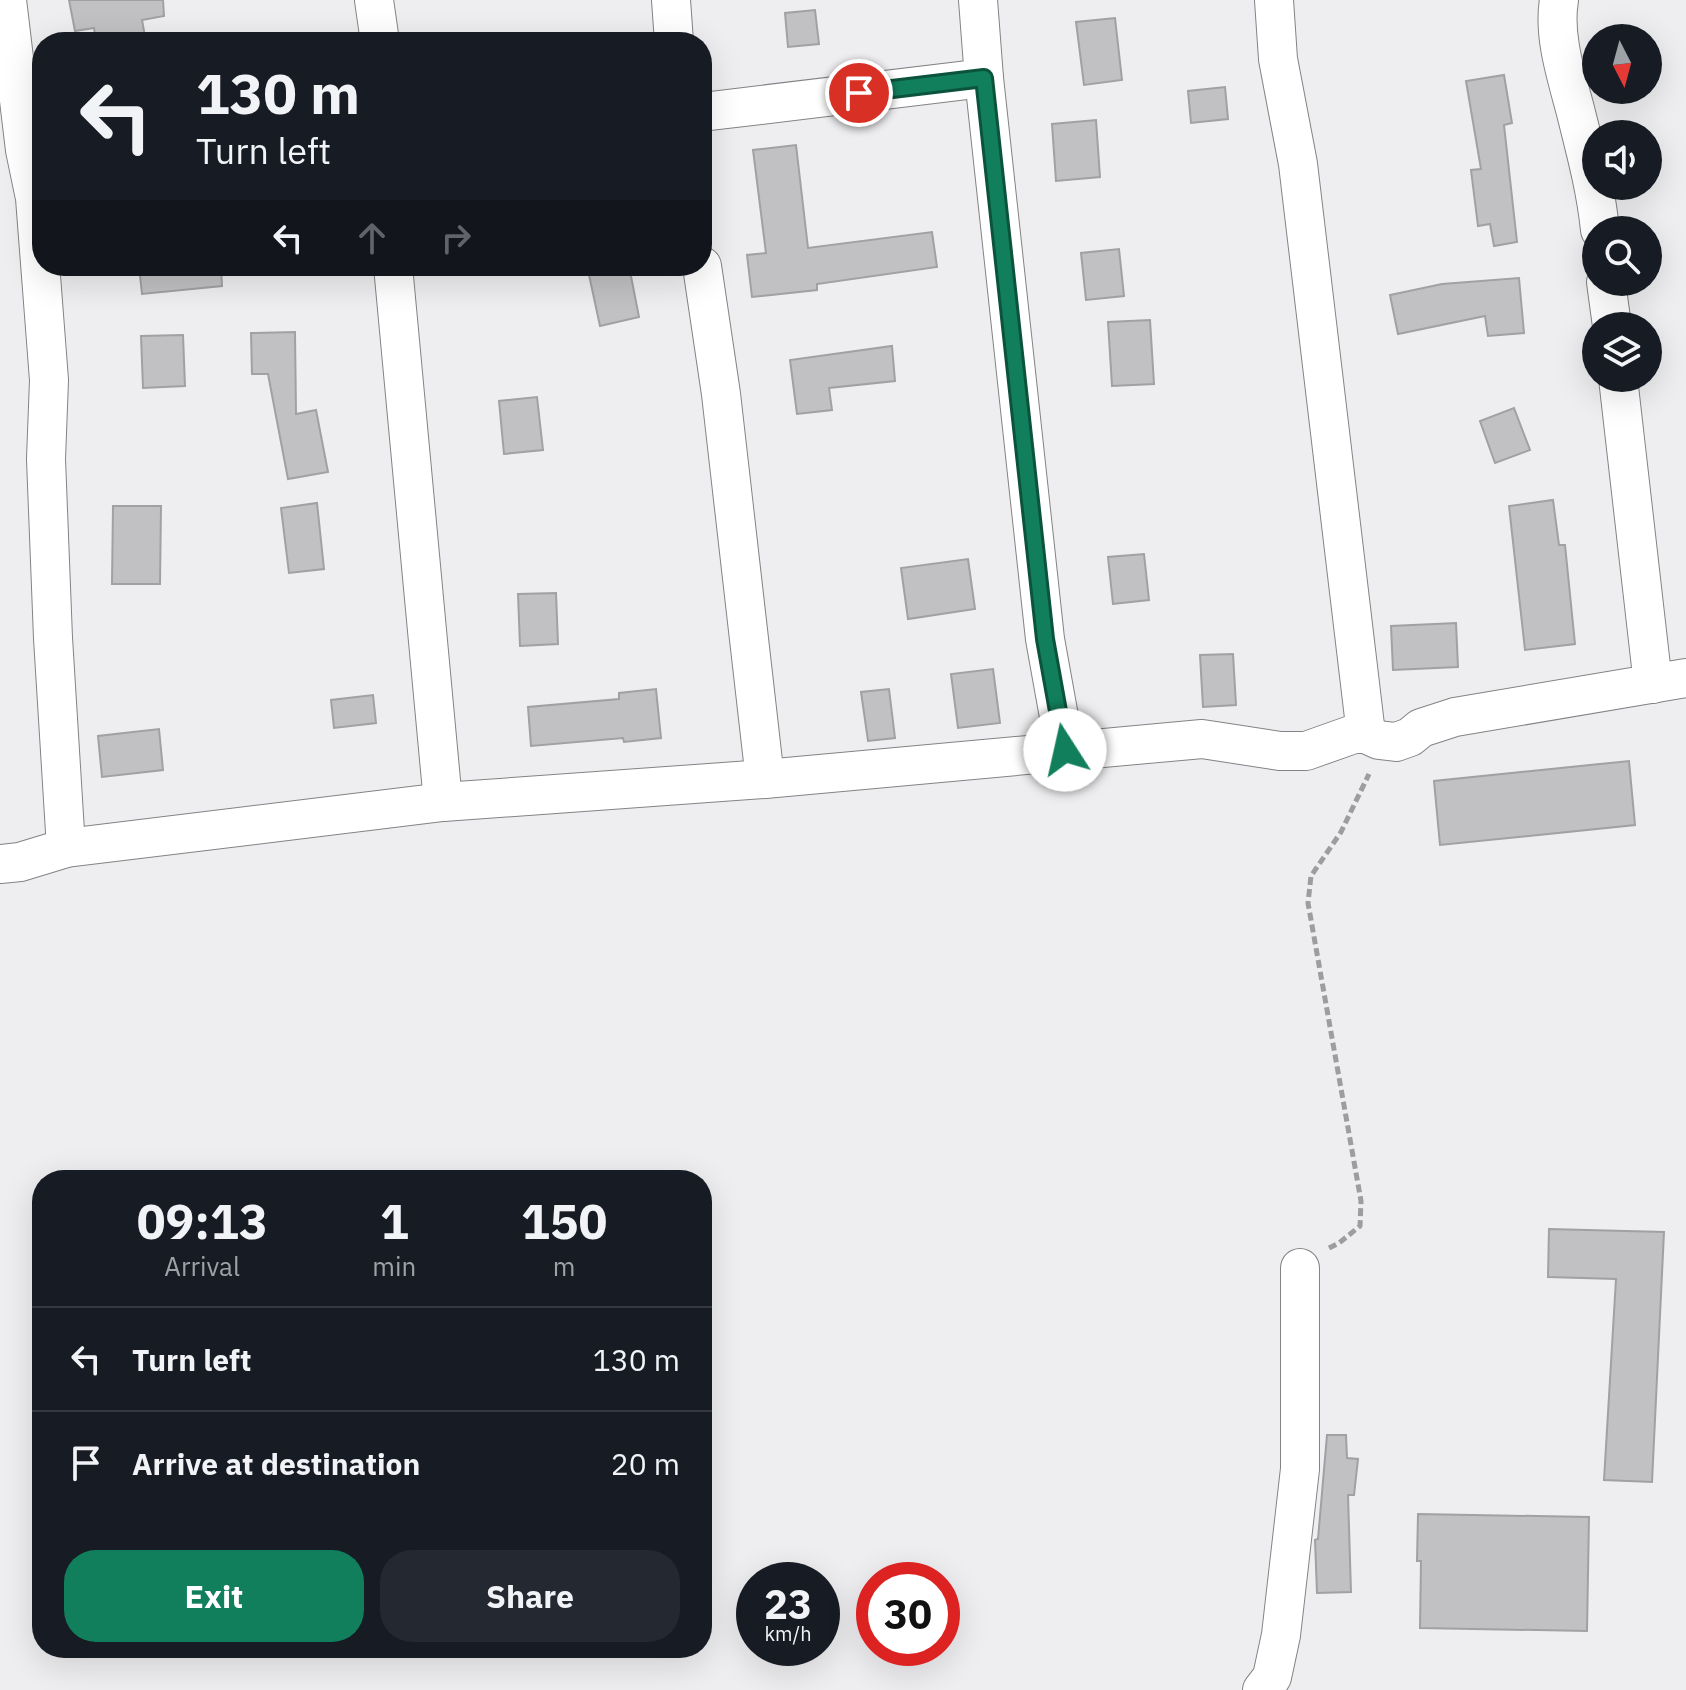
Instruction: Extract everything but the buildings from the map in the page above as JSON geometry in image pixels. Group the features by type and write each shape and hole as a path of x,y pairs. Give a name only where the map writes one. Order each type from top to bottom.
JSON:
{"street":[{"path":"7,0 13,151 32,185"},
{"path":"374,0 379,32"},
{"path":"671,0 673,32"},
{"path":"978,0 1045,639 1065,750"},
{"path":"1274,0 1278,59 1300,179 1366,734"},
{"path":"1559,0 1557,10 1562,60 1591,174 1598,216"},
{"path":"712,111 984,78"},
{"path":"43,276 49,380 46,459 53,638 66,848"},
{"path":"394,276 443,802"},
{"path":"703,276 721,394 765,779"},
{"path":"0,864 20,862 66,848 443,802 765,779 1202,739 1280,751 1306,751 1329,741 1366,734 1379,740 1396,742 1410,737 1421,728 1455,717 1670,681 1620,392"},
{"path":"1262,1690 1272,1677 1281,1635 1300,1469 1300,1268"}],"path":[{"path":"1300,1268 1308,1258 1339,1243 1360,1226 1361,1201 1308,903 1311,876 1341,832 1369,776 1366,734"}],"route":[{"path":"859,93 984,78 1045,639 1065,750"}]}
